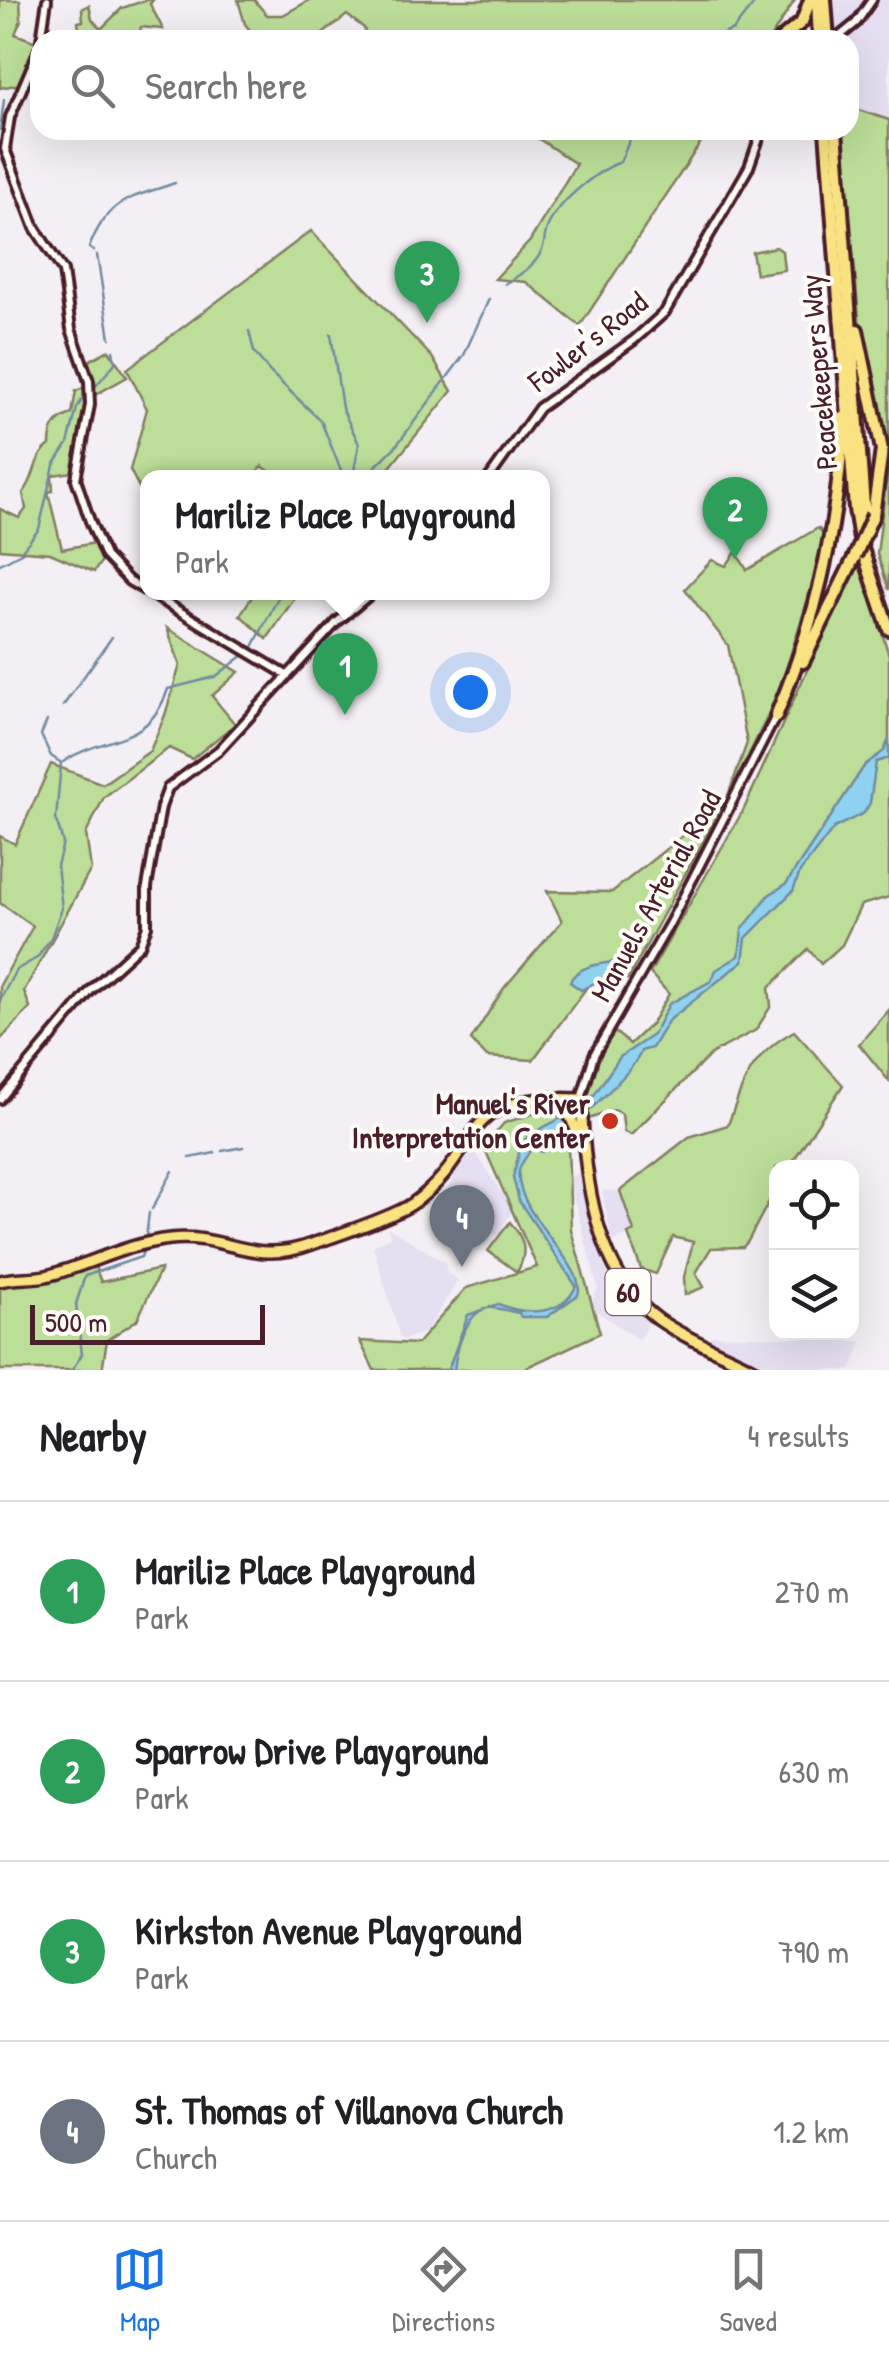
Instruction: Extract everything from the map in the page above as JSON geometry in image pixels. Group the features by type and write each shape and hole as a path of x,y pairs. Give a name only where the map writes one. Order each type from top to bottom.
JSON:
{"highway":[{"path":"792,30 802,22 814,0"},
{"path":"814,0 818,30"},
{"path":"825,0 831,30"},
{"path":"776,716 855,556 873,515 881,480 881,439 860,356 825,140"},
{"name":"Peacekeepers Way","path":"836,140 844,362 858,526 889,629"},
{"name":"Peacekeepers Way","path":"837,205 861,488 882,607"},
{"path":"776,716 811,622 826,563 841,457 844,362"}],"main road":[{"path":"0,1281 44,1276 136,1243 212,1241 276,1255 312,1244 413,1203 485,1116 505,1103 568,1099 581,1103"},
{"path":"538,1100 568,1112 579,1127"},
{"name":"60","path":"581,1103 579,1127 606,1244 628,1292 669,1327 756,1370"}],"street":[{"path":"43,30 47,0"},
{"path":"843,30 870,4 880,0"},
{"path":"30,70 10,117 5,149 35,228 65,276 71,328 90,386 76,479 107,559 140,588"},
{"name":"Fowler's Road","path":"495,470 540,408 666,312 749,167 758,140"},
{"path":"161,600 286,674"},
{"path":"0,1099 88,994 140,945 147,926 148,882 160,807 168,788 228,742 286,674 365,600"},
{"name":"Manuels Arterial Road","path":"581,1103 588,1071 776,716"},
{"path":"568,1099 577,1093 588,1071"}],"shaded area":[{"path":"830,0 889,0 889,120 859,110 859,30 832,30"},
{"path":"470,1144 513,1210 497,1237 441,1200 454,1177 450,1172"},
{"path":"583,1170 616,1281 650,1319 639,1340 590,1307 598,1287 568,1179"},
{"path":"602,1190 620,1191 634,1233 612,1242"},
{"path":"387,1227 445,1262 447,1273 458,1280 426,1332 401,1340 373,1246 390,1237"},
{"path":"713,1335 862,1342 851,1370 766,1370 707,1339"}],"green space":[{"path":"0,0 20,0 21,20 15,34 30,40 30,64 21,84 0,88"},
{"path":"153,0 150,4 163,29 79,30 82,9 89,5 92,19 101,29 122,8"},
{"path":"238,0 254,0 267,15 283,15 310,0 795,0 776,30 364,30 347,15 328,30 250,30"},
{"path":"859,110 889,120 889,459 861,340 843,140 859,140"},
{"path":"540,140 702,140 580,326 526,282 495,279 530,241 576,164"},
{"path":"311,231 432,357 452,391 388,470 268,470 262,466 259,470 140,470 140,489 130,470 147,409 127,369"},
{"path":"776,247 782,251 784,270 756,274 752,252"},
{"path":"109,350 127,377 93,396 85,363"},
{"path":"88,386 74,472 52,475 53,491 48,492 62,549 95,543 103,559 94,572 50,553 0,549 0,509 19,518 26,509 23,493 40,456 50,445 53,429 72,414 76,391"},
{"path":"889,459 889,590 877,554"},
{"path":"818,528 827,537 778,695 726,801 747,743 728,645 685,589 712,560 726,566 736,552 747,570"},
{"path":"858,558 889,655 889,897 861,905 842,945 821,964 808,949 769,988 771,1006 756,1030 711,1054 631,1135 624,1132 622,1114 614,1110 586,1120 590,1085 608,1042 615,1032 630,1044 652,1023 669,994 650,973 744,809"},
{"path":"250,600 293,600 267,639 240,615"},
{"path":"167,628 239,672 212,696 235,724 192,759 169,748 104,797 86,834 91,869 24,991 30,1008 0,1040 0,985 33,926 0,903 0,836 15,844 51,764 103,784 150,751 180,665"},
{"path":"724,803 628,979 590,983 533,1060 487,1057 471,1040 504,988 562,921 547,891 612,892"},
{"path":"889,1010 889,1081 859,1044"},
{"path":"794,1031 843,1085 794,1160 769,1160 769,1201 748,1241 743,1247 711,1248 696,1273 704,1287 685,1295 684,1277 693,1242 673,1237 656,1274 641,1269 628,1234 634,1231 620,1191 689,1137 728,1125 751,1070 779,1040"},
{"path":"554,1107 567,1117 571,1230 600,1333 521,1370 374,1370 360,1341 417,1344 466,1288 537,1267 484,1147 504,1123"},
{"path":"510,1222 523,1246 517,1272 488,1251"},
{"path":"92,1259 101,1282 161,1269 137,1320 107,1340 102,1370 0,1370 0,1281 44,1276"}],"water":[{"path":"889,739 889,758 876,762 870,803 864,813 834,828 800,872 793,891 746,938 743,961 668,1021 652,1048 641,1051 627,1073 598,1103 543,1152 531,1149 521,1165 520,1187 527,1204 572,1269 578,1283 578,1295 547,1317 521,1317 519,1313 487,1308 498,1304 542,1311 562,1303 576,1286 519,1201 513,1177 521,1145 529,1135 588,1104 620,1057 653,1035 669,1004 711,981 716,970 739,956 742,930 769,895 786,884 865,765 884,751"},
{"path":"617,962 630,969 624,979 606,977 581,990 570,982 583,969"},
{"path":"487,1308 467,1325 454,1370 448,1370 468,1315"}],"waterway":[{"path":"733,30 757,0"},
{"path":"0,130 4,100"},
{"path":"505,284 538,257 552,218 569,198 600,172 620,162 630,140"},
{"path":"0,145 7,169"},
{"path":"94,251 89,248 96,232 112,210 133,197 175,183"},
{"path":"97,255 110,338"},
{"path":"372,470 396,446 464,355 489,299"},
{"path":"64,316 66,330"},
{"path":"249,331 254,352 321,421 341,470"},
{"path":"331,334 342,408 359,444 354,470"},
{"path":"68,337 75,356"},
{"path":"95,387 115,363 113,350"},
{"path":"23,549 39,529 54,465 68,444 77,408 86,393 78,365"},
{"path":"0,564 23,552"},
{"path":"253,647 277,600"},
{"path":"63,706 112,637"},
{"path":"63,762 137,730 160,708 168,689 215,677 244,655"},
{"path":"47,721 41,735 51,756 60,762"},
{"path":"0,1000 16,970 37,958 51,938 62,908 57,866 63,843 56,819 61,763"},
{"path":"222,1151 243,1147"},
{"path":"190,1158 215,1153"},
{"path":"152,1209 173,1171"},
{"path":"146,1237 149,1213"},
{"path":"72,1370 82,1354 76,1304 85,1276 141,1257 145,1246"}],"place":[{"name":"Kirkston Avenue Playground","path":"427,323"},
{"name":"Sparrow Drive Playground","path":"735,559"},
{"name":"Mariliz Place Playground","path":"345,715"},
{"name":"Manuel's River Interpretation Center","path":"610,1121"},
{"name":"St. Thomas of Villanova Church","path":"462,1267"}]}
